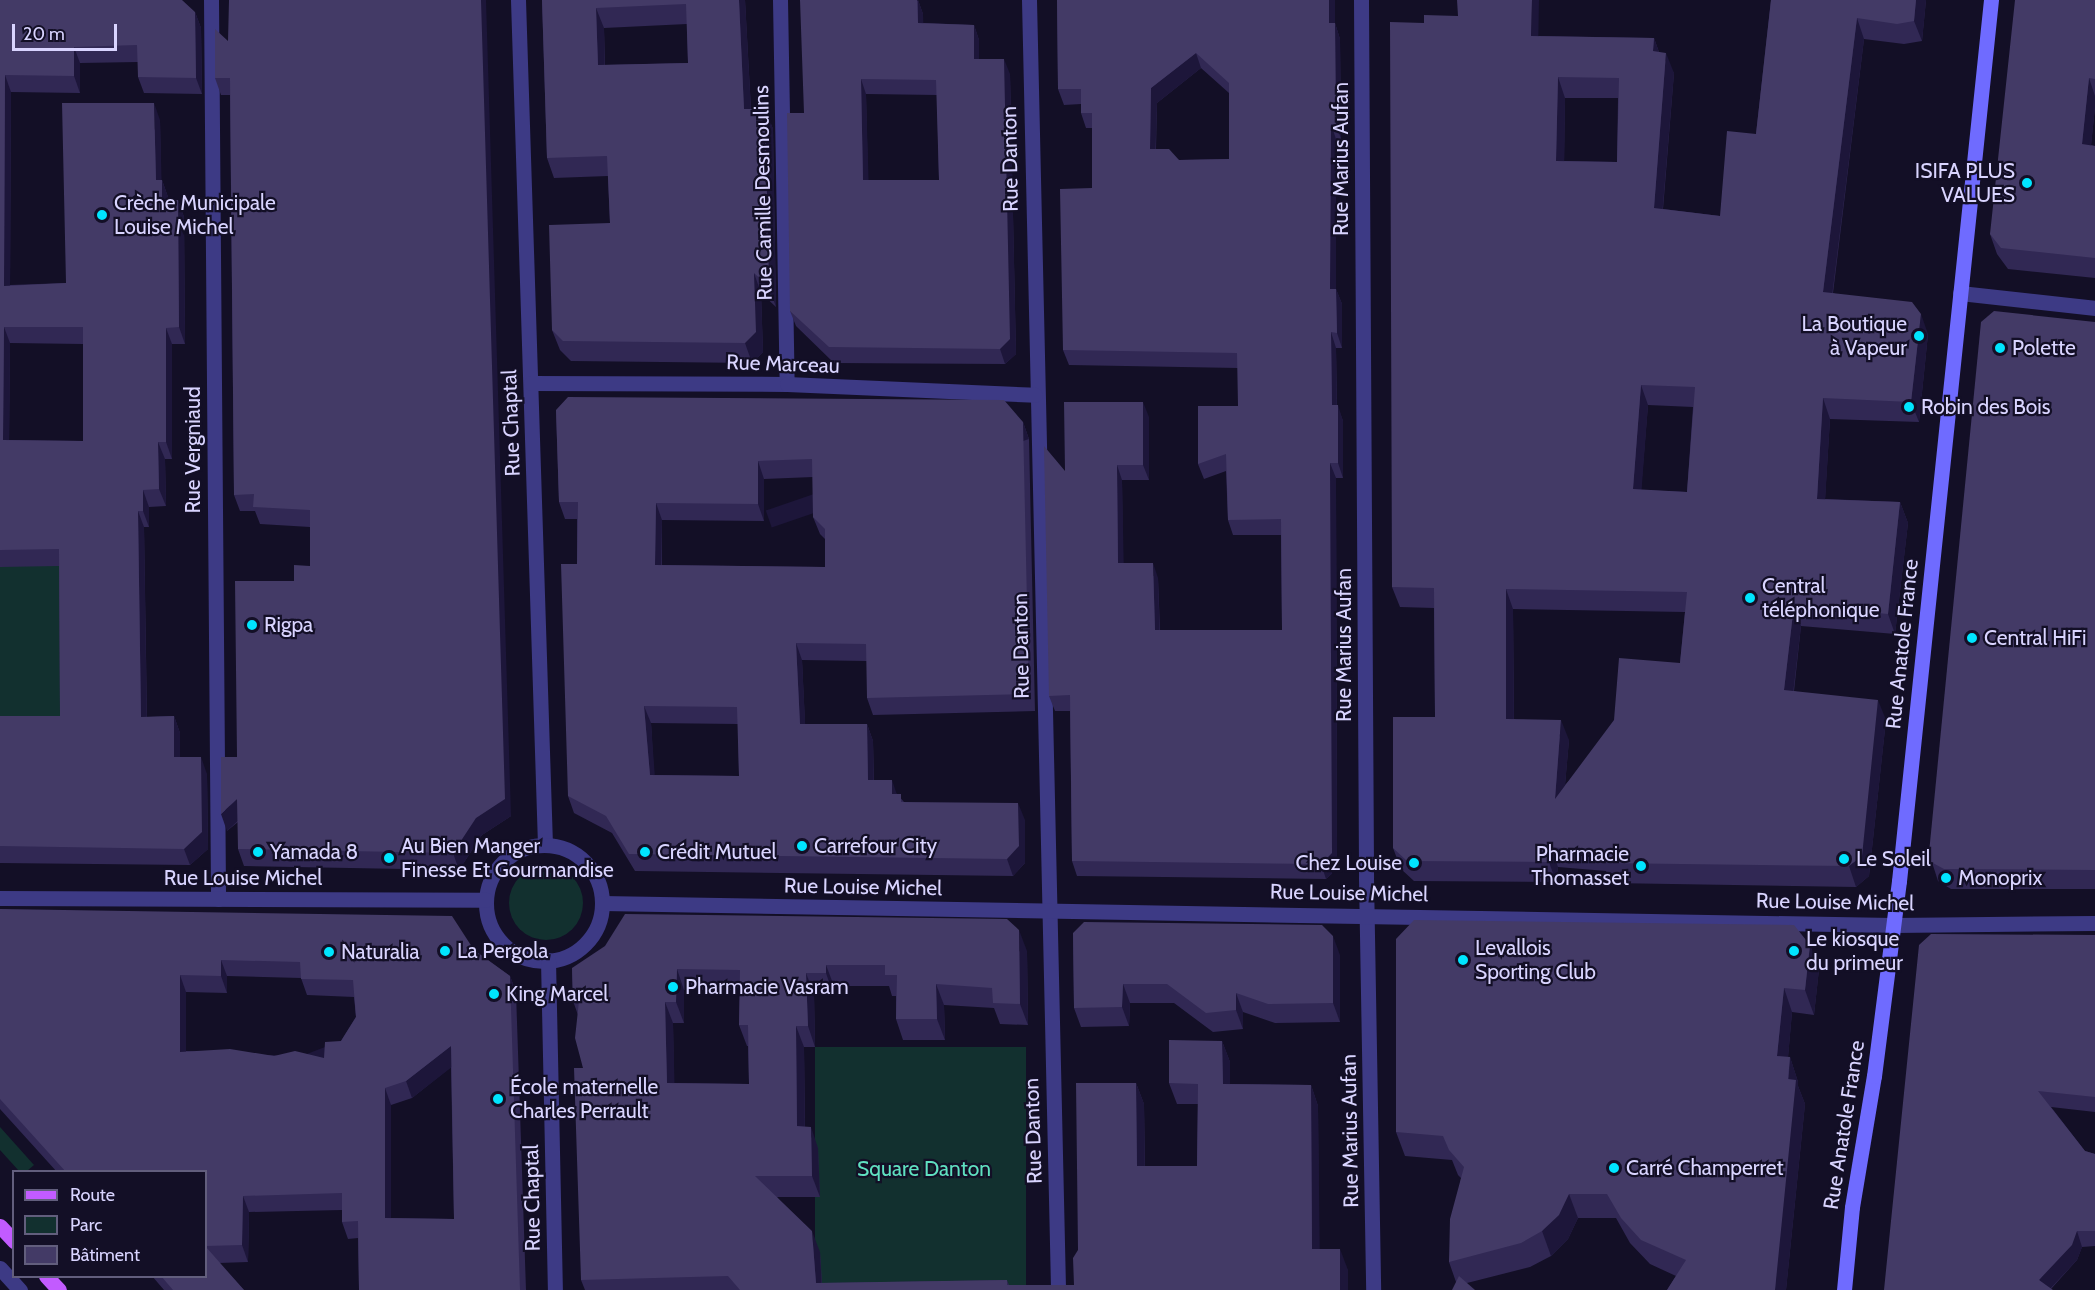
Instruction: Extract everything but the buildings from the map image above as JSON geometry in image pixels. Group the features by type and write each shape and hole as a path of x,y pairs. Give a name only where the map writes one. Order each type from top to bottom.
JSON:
{"main road":[{"name":"Rue Anatole France","path":"1844,1290 1852,1207 1893,925 1991,0"},
{"path":"0,1226 12,1239"},
{"path":"48,1278 59,1290"}],"street":[{"name":"Rue Vergniaud","path":"211,0 218,899"},
{"name":"Rue Chaptal","path":"518,0 545,845"},
{"name":"Rue Camille Desmoulins","path":"780,0 787,384"},
{"name":"Rue Danton","path":"1029,0 1035,395 1058,1290"},
{"name":"Rue Marius Aufan","path":"1361,0 1367,915 1373,1290"},
{"path":"1960,293 2095,308"},
{"name":"Rue Marceau","path":"531,383 787,384 1035,395"},
{"path":"545,845 561,847 586,863 596,876 602,903 599,921 585,943 564,957 548,960 520,956 507,948 489,920 486,900 497,868 515,853 545,845"},
{"name":"Rue Louise Michel","path":"0,898 486,900"},
{"name":"Rue Louise Michel","path":"602,903 1893,925 2095,923"},
{"name":"Rue Chaptal","path":"548,960 555,1290"},
{"path":"0,1268 20,1290"}],"green space":[{"path":"0,566 65,566 65,732 0,732"},
{"path":"546,866 560,869 572,877 580,889 583,903 580,917 572,929 560,937 546,940 532,937 520,929 512,917 509,903 512,889 520,877 532,869"},
{"name":"Square Danton","path":"815,1047 1026,1047 1026,1290 815,1290"},
{"path":"0,1127 34,1165 28,1170 18,1170 0,1150"}],"place":[{"name":"ISIFA PLUS VALUES","path":"2027,183"},
{"name":"Crèche Municipale Louise Michel","path":"102,215"},
{"name":"La Boutique à Vapeur","path":"1919,336"},
{"name":"Polette","path":"2000,348"},
{"name":"Robin des Bois","path":"1909,407"},
{"name":"Central téléphonique","path":"1750,598"},
{"name":"Rigpa","path":"252,625"},
{"name":"Central HiFi","path":"1972,638"},
{"name":"Carrefour City","path":"802,846"},
{"name":"Yamada 8","path":"258,852"},
{"name":"Crédit Mutuel","path":"645,852"},
{"name":"Au Bien Manger Finesse Et Gourmandise","path":"389,858"},
{"name":"Le Soleil","path":"1844,859"},
{"name":"Chez Louise","path":"1414,863"},
{"name":"Pharmacie Thomasset","path":"1641,866"},
{"name":"Monoprix","path":"1946,878"},
{"name":"La Pergola","path":"445,951"},
{"name":"Le kiosque du primeur","path":"1794,951"},
{"name":"Naturalia","path":"329,952"},
{"name":"Levallois Sporting Club","path":"1463,960"},
{"name":"Pharmacie Vasram","path":"673,987"},
{"name":"King Marcel","path":"494,994"},
{"name":"École maternelle Charles Perrault","path":"498,1099"},
{"name":"Carré Champerret","path":"1614,1168"}]}
